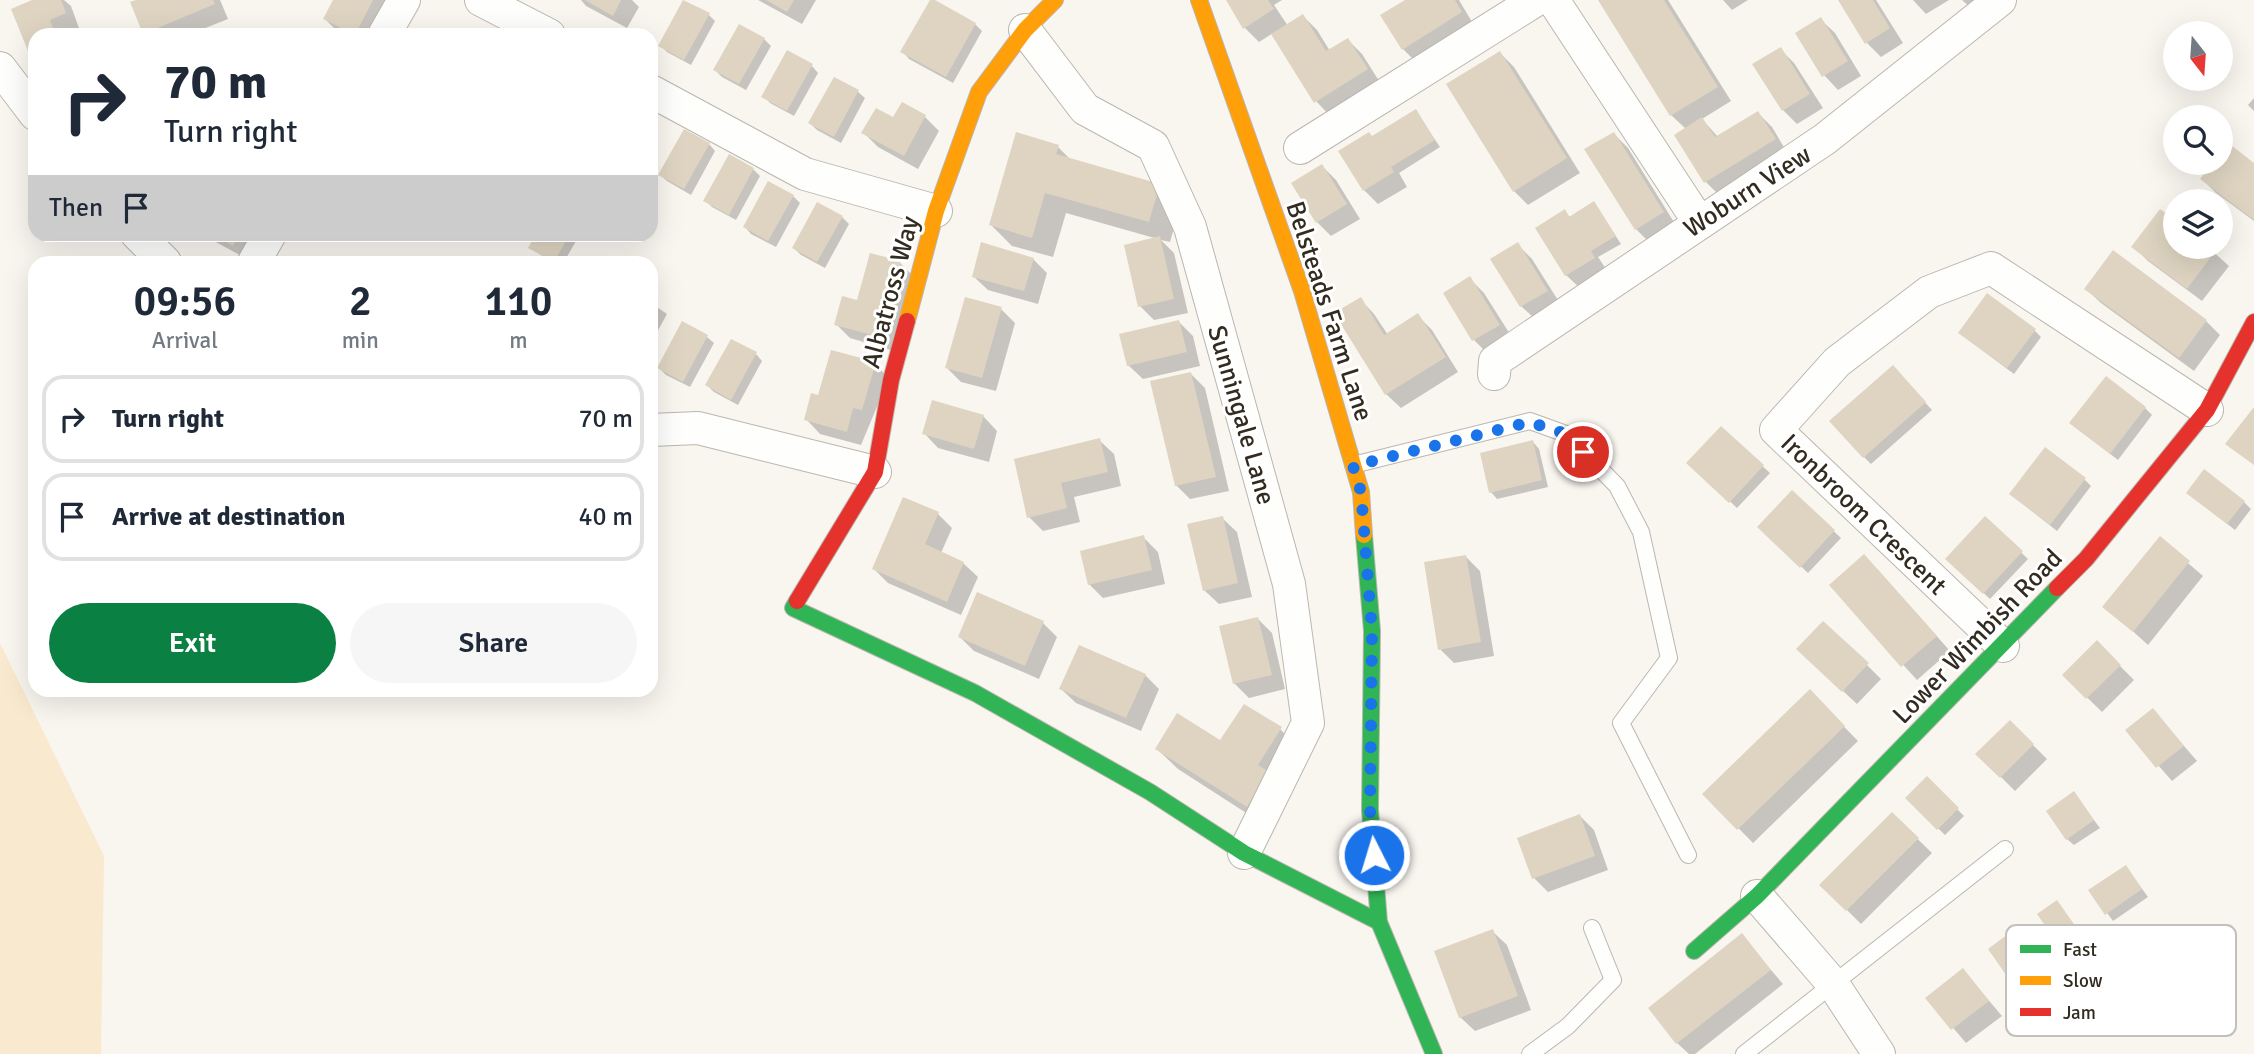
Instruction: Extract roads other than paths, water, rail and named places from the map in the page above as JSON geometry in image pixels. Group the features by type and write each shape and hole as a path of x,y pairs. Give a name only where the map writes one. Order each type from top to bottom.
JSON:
{"street":[{"path":"388,28 404,0"},
{"name":"Albatross Way","path":"1055,0 1025,30 979,92 936,211 891,380 875,472 793,608 975,693 1150,792 1244,853"},
{"name":"Belsteads Farm Lane","path":"1199,0 1302,291 1361,492 1372,631 1370,810 1379,922 1434,1054"},
{"path":"1300,148 1500,9 1536,0"},
{"path":"1553,0 1699,222"},
{"name":"Woburn View","path":"1494,374 1495,361 1825,139 2000,0"},
{"path":"499,4 538,28"},
{"name":"Sunningale Lane","path":"1025,30 1085,109 1153,146 1190,227 1289,584 1308,723 1244,853"},
{"path":"0,68 28,105"},
{"path":"658,94 804,174 936,211"},
{"path":"145,242 159,256"},
{"name":"Ironbroom Crescent","path":"2003,646 1776,430 1793,409 1837,362 1929,292 1992,268 2207,410"},
{"name":"Lower Wimbish Road","path":"1695,951 1757,896 2086,559 2207,410 2254,322"},
{"path":"658,430 698,428 875,472"},
{"path":"1244,853 1379,922"},
{"path":"1757,896 1833,984 1879,1054"}],"lane":[{"path":"1353,466 1530,422 1566,434 1617,486 1641,532 1669,659 1622,723 1688,855"},
{"path":"1744,1054 2005,849"},
{"path":"1530,1054 1568,1026 1613,980 1592,928"}]}
